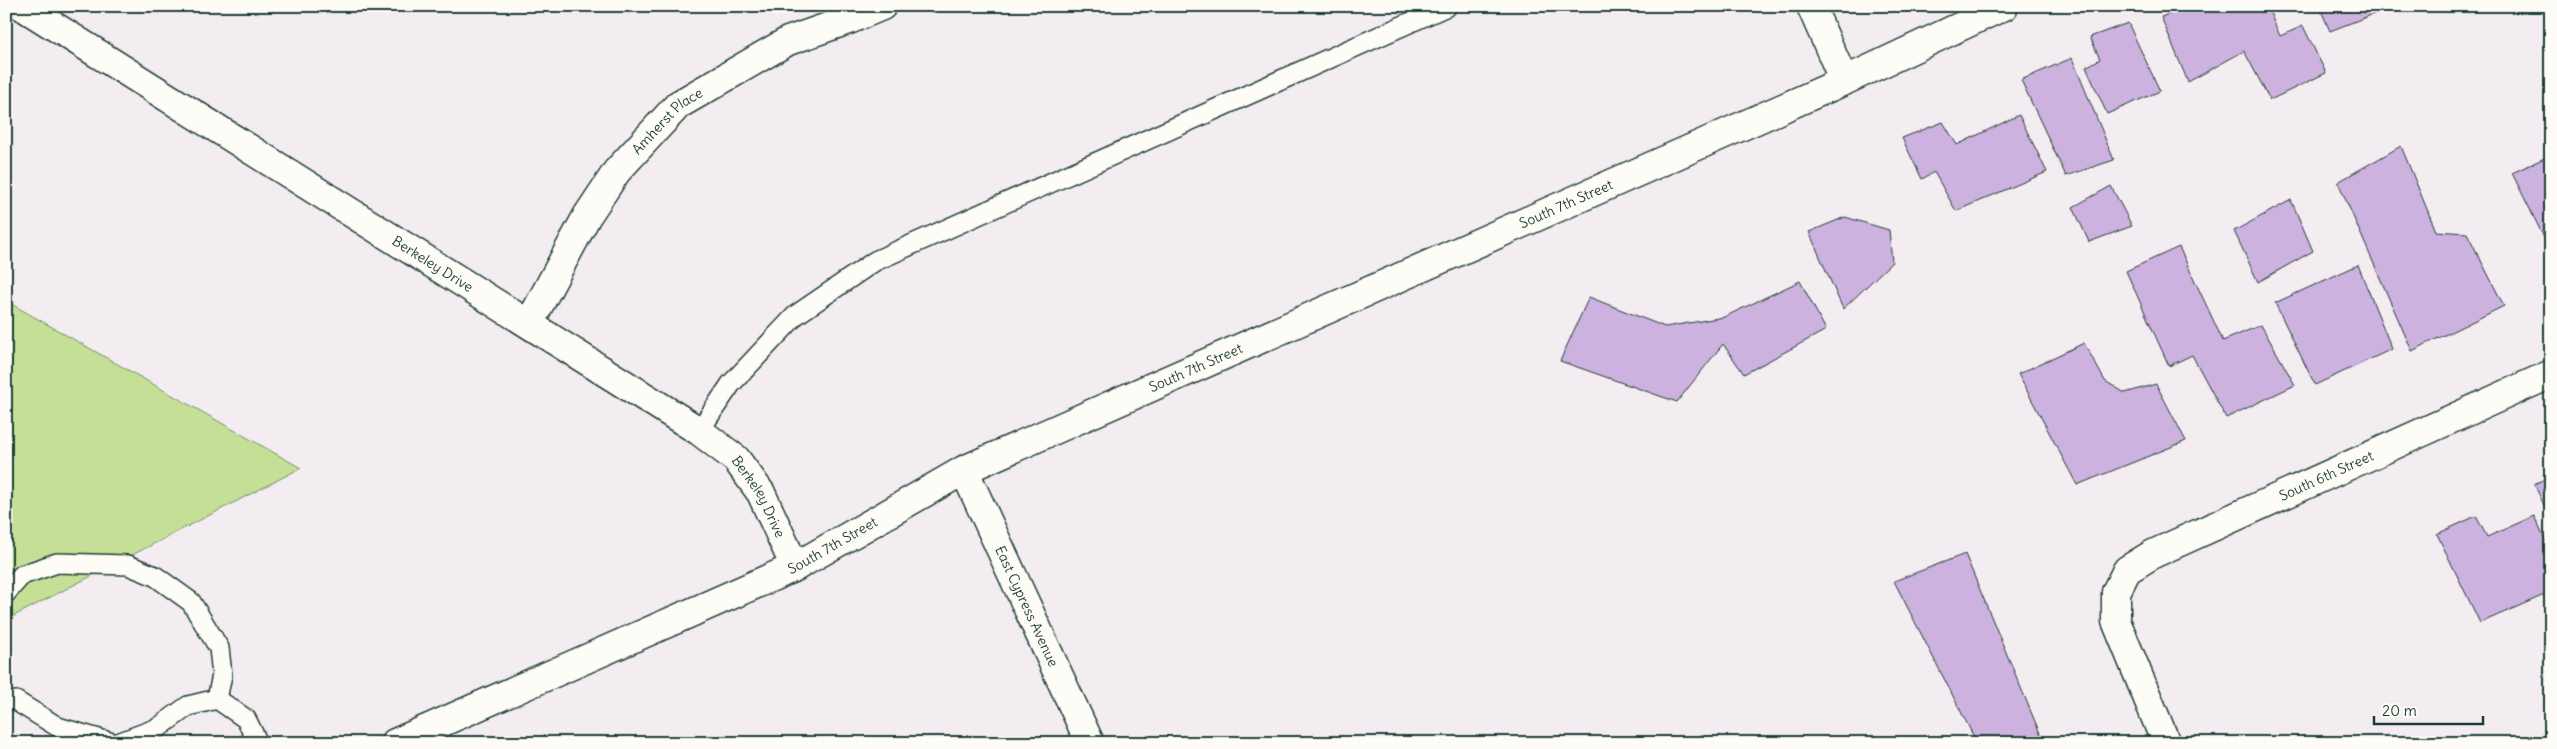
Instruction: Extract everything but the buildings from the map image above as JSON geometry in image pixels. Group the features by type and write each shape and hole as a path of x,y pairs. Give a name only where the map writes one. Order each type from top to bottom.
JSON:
{"street":[{"name":"Berkeley Drive","path":"22,6 699,431 736,459 761,493 795,567"},
{"name":"Amherst Place","path":"529,324 587,216 612,178 678,105 788,41 849,13 882,6"},
{"path":"1811,6 1844,80"},
{"name":"South 7th Street","path":"396,742 795,567 964,470 1844,80 2004,6"},
{"name":"South 6th Street","path":"2166,743 2116,621 2116,592 2127,570 2153,554 2551,374"},
{"name":"East Cypress Avenue","path":"964,470 1090,743"}],"lane":[{"path":"699,431 731,384 796,315 875,261 1447,6"},
{"path":"6,593 22,575 57,563 128,566 155,576 191,602 219,648 222,675 216,699"},
{"path":"118,743 158,728 188,706 216,699 246,719 258,743"},
{"path":"16,701 58,727 113,743"}],"green space":[{"path":"6,301 301,468 6,620"}]}
